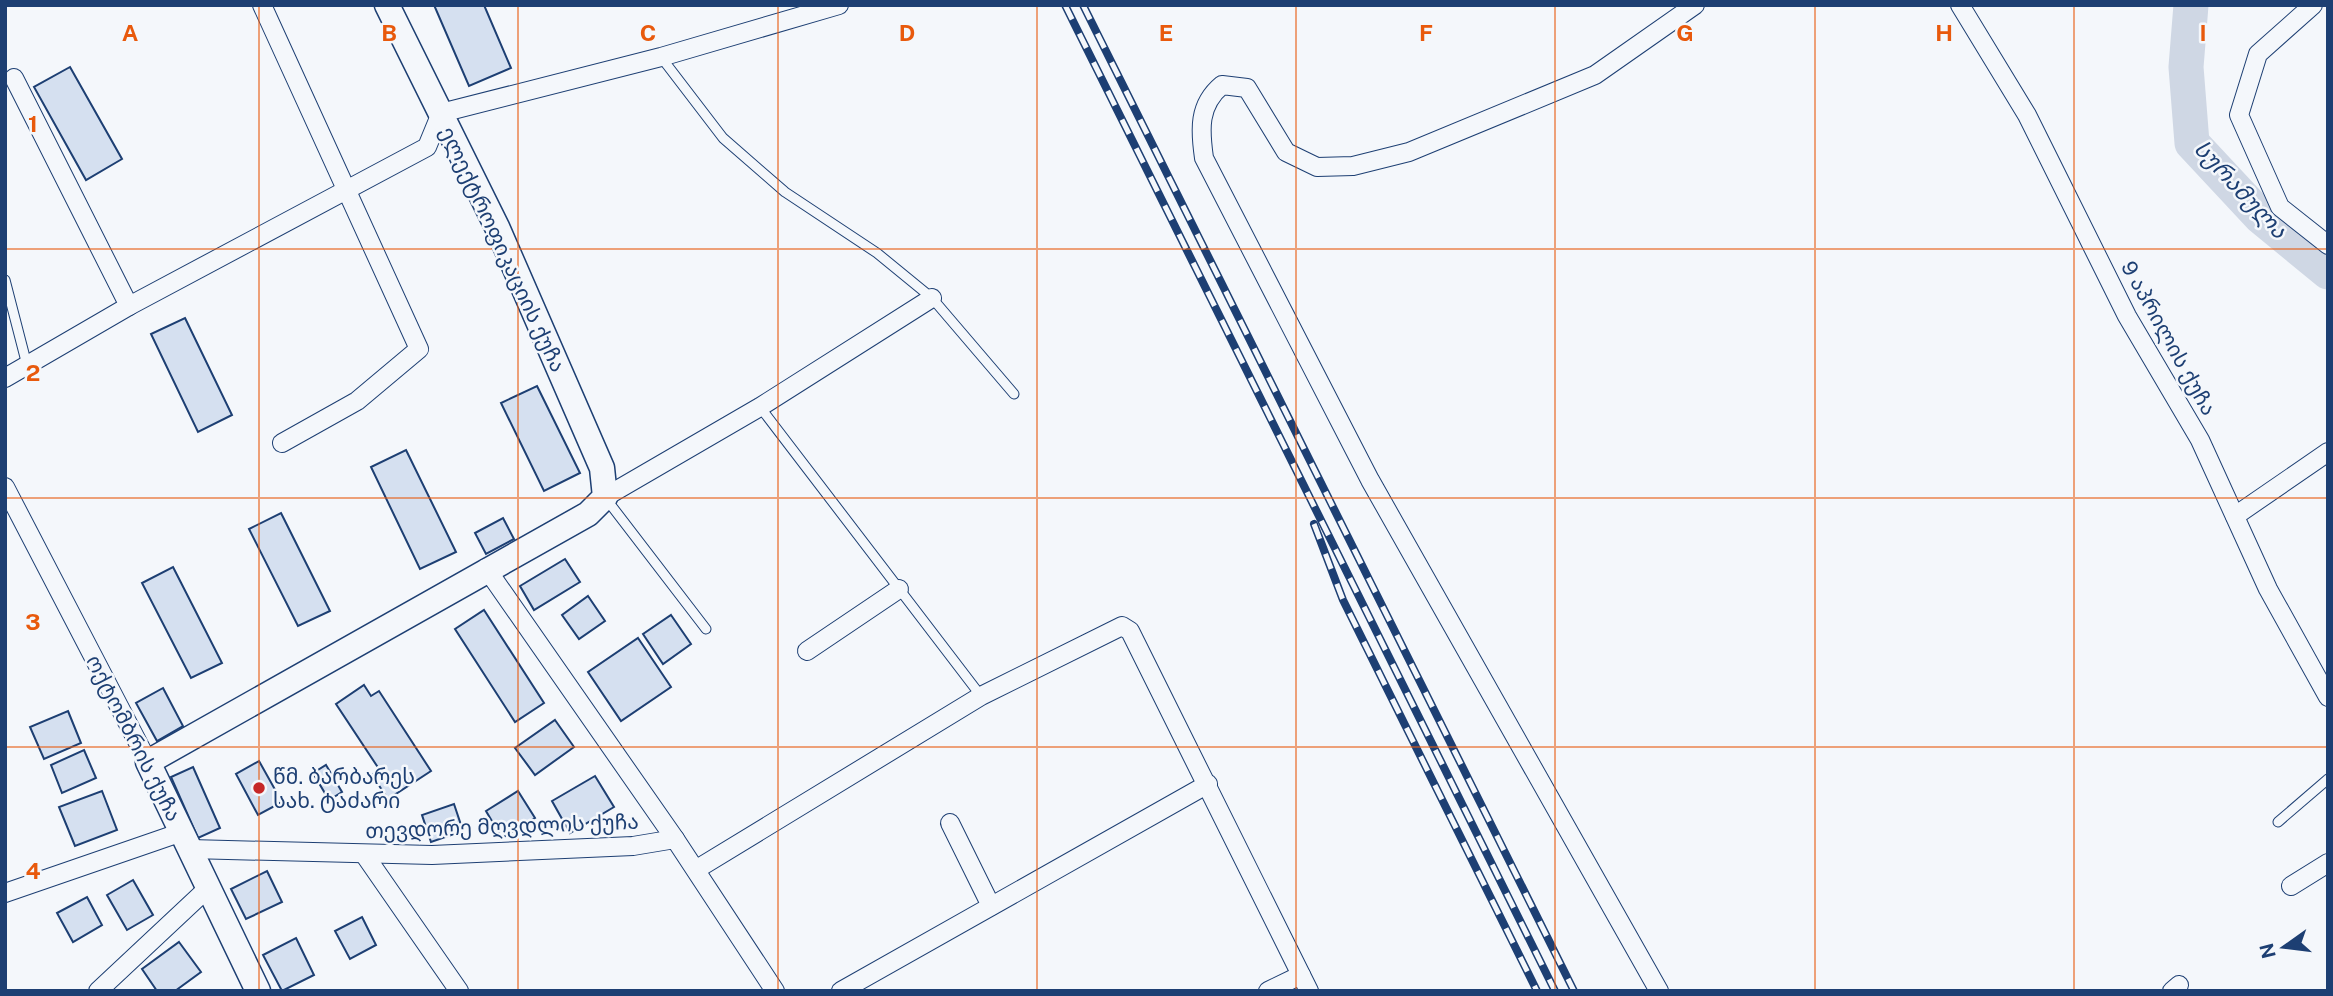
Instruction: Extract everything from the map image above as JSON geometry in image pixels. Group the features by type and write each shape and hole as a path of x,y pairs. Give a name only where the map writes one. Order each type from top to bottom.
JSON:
{"street":[{"path":"262,5 419,349 357,401 282,443"},
{"name":"ელექტროფიკაციის ქუჩა","path":"387,5 496,227 602,468 605,497"},
{"path":"5,378 129,306 427,147 441,113 661,57 839,5"},
{"path":"1659,991 1370,480 1204,158 1199,126 1209,95 1222,85 1247,88 1286,152 1317,166 1353,166 1409,152 1595,75 1695,5"},
{"name":"9 აპრილის ქუჩა","path":"1960,5 2027,115 2127,316 2200,440 2268,589 2328,697"},
{"path":"2313,5 2258,54 2239,115 2280,207 2328,246"},
{"path":"14,78 129,306"},
{"path":"148,762 486,568 588,514 605,497 760,407 932,298"},
{"path":"2235,516 2328,452"},
{"name":"ოქტომბრის ქუჩა","path":"5,487 148,762 258,991"},
{"path":"486,568 697,869 775,991"},
{"path":"807,651 899,589"},
{"path":"697,869 981,696 1122,626 1130,631 1305,983 1268,991"},
{"path":"841,991 1208,784"},
{"path":"950,823 991,906"},
{"name":"თევდორე მღვდლის ქუჩა","path":"186,841 364,854 432,855 633,846 675,839"},
{"path":"5,893 186,841"},
{"path":"364,854 459,991"},
{"path":"2291,886 2328,863"},
{"path":"98,991 208,888"}],"lane":[{"path":"661,57 723,138 785,192 877,253 932,298 1014,394"},
{"path":"5,280 27,365"},
{"path":"760,407 981,696"},
{"path":"605,497 706,629"},
{"path":"2278,822 2328,779"}],"building":[{"path":"434,5 484,5 511,68 469,86"},
{"path":"70,67 122,159 86,180 34,87"},
{"path":"185,318 232,415 198,432 151,334"},
{"path":"537,386 580,473 544,491 501,403"},
{"path":"406,450 456,552 420,569 371,467"},
{"path":"281,513 330,611 298,626 249,529"},
{"path":"503,518 514,539 486,554 475,533"},
{"path":"565,559 580,582 534,610 520,586"},
{"path":"173,567 222,663 191,678 142,583"},
{"path":"588,596 605,621 579,639 562,615"},
{"path":"484,610 544,703 515,722 455,629"},
{"path":"671,615 691,644 663,664 643,634"},
{"path":"638,638 671,687 621,721 588,672"},
{"path":"364,685 371,696 379,691 431,771 388,799 372,775 379,769 336,704"},
{"path":"163,688 183,726 157,741 136,703"},
{"path":"68,711 81,743 44,759 30,727"},
{"path":"555,720 574,747 535,775 515,748"},
{"path":"84,750 96,778 62,793 51,765"},
{"name":"წმ. ბარბარეს სახ. ტაძარი","path":"259,761 282,802 258,815 236,774"},
{"path":"326,765 342,792 329,800 313,773"},
{"path":"193,767 220,828 198,838 171,777"},
{"path":"595,776 614,807 570,833 552,801"},
{"path":"102,791 117,830 75,846 59,807"},
{"path":"518,791 535,818 502,838 486,811"},
{"path":"454,804 463,831 431,842 422,815"},
{"path":"267,871 282,902 246,919 231,889"},
{"path":"133,880 153,915 127,930 107,895"},
{"path":"87,897 102,925 73,942 57,913"},
{"path":"362,917 376,945 350,959 335,931"},
{"path":"296,938 314,975 282,991 263,955"},
{"path":"179,942 201,972 175,991 157,991 142,969"}],"waterway":[{"name":"სურამულა","path":"2191,5 2186,67 2192,143 2261,217 2328,272"}],"railway":[{"path":"1065,5 1555,991"},
{"path":"1083,5 1574,991"},
{"path":"1314,524 1343,600 1537,991"}],"place":[{"name":"წმ. ბარბარეს სახ. ტაძარი","path":"259,788"}]}
